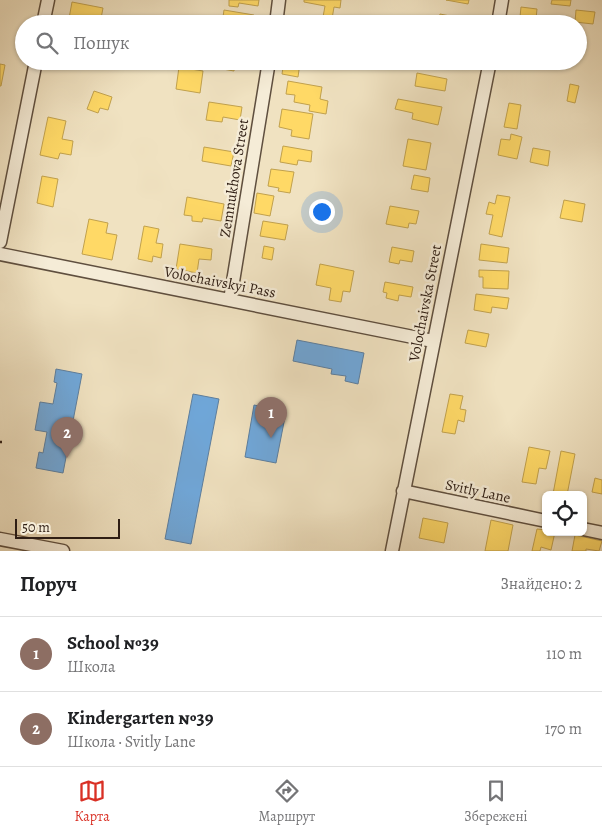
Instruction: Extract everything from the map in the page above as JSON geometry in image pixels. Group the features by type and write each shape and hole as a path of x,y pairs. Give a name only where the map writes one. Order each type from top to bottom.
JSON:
{"street":[{"path":"45,15 48,0"},
{"path":"278,15 280,0"},
{"path":"500,15 502,0"},
{"path":"0,242 34,70"},
{"name":"Zemnukhova Street","path":"230,300 268,70"},
{"name":"Volochaivska Street","path":"392,551 488,70"},
{"name":"Volochaivskyi Pass","path":"0,254 433,341"},
{"name":"Svitly Lane","path":"404,491 542,521"},
{"path":"587,530 602,533"},
{"path":"0,538 63,551"}],"building: Житло":[{"path":"229,0 259,0 258,6 239,3 238,7 229,6"},
{"path":"304,0 341,0 340,8 334,7 333,15 323,15 325,6 304,2"},
{"path":"446,0 469,0 468,4"},
{"path":"552,0 571,0 570,6 551,4"},
{"path":"72,2 103,8 102,15 70,15"},
{"path":"521,7 537,9 536,15 520,15"},
{"path":"224,10 254,15 223,15"},
{"path":"576,10 595,12 593,24 587,23 587,15 576,15"},
{"path":"0,64 5,65 1,86 0,86"},
{"path":"179,70 203,71 200,93 176,89"},
{"path":"283,70 299,70 298,77 282,74"},
{"path":"417,73 447,79 445,91 415,86"},
{"path":"288,81 322,87 320,99 328,101 326,114 309,111 310,105 294,102 295,95 286,94"},
{"path":"570,84 579,86 575,103 567,101"},
{"path":"94,91 112,97 108,110 100,108 98,113 87,109"},
{"path":"398,99 442,107 438,125 412,119 413,113 395,109"},
{"path":"209,102 242,107 240,120 223,117 222,122 206,120"},
{"path":"509,103 521,105 517,129 504,127"},
{"path":"282,109 313,114 309,139 291,136 292,130 279,127"},
{"path":"48,117 66,121 62,139 73,141 71,155 60,153 58,159 40,155"},
{"path":"511,134 522,137 517,159 498,155 501,139 510,140"},
{"path":"408,139 431,143 426,170 403,166"},
{"path":"283,146 312,151 311,162 298,160 297,165 280,162"},
{"path":"204,147 234,152 231,166 202,161"},
{"path":"533,148 550,151 548,166 530,162"},
{"path":"271,169 294,172 290,193 278,191 279,188 268,186"},
{"path":"414,175 430,178 428,192 411,189"},
{"path":"42,176 58,179 53,207 37,203"},
{"path":"257,193 274,196 270,216 254,213"},
{"path":"497,195 510,197 502,237 489,234 493,215 486,214 489,202 495,204"},
{"path":"187,197 224,204 221,221 203,218 202,222 192,221 192,216 184,215"},
{"path":"564,200 585,204 582,222 560,218"},
{"path":"390,206 419,211 416,224 409,223 408,228 386,224"},
{"path":"89,219 108,223 106,233 117,235 112,260 82,254"},
{"path":"263,221 288,225 285,240 260,236"},
{"path":"144,226 159,229 156,243 163,244 161,258 153,256 152,262 138,259"},
{"path":"180,244 212,249 211,260 199,259 197,273 176,269"},
{"path":"481,244 509,248 507,263 479,260"},
{"path":"264,246 274,248 272,260 262,258"},
{"path":"392,247 414,251 412,262 400,260 399,264 389,262"},
{"path":"320,264 354,271 350,292 343,291 341,302 329,300 331,288 316,285"},
{"path":"479,270 509,271 508,289 483,288 483,277 479,277"},
{"path":"385,282 413,287 411,297 399,295 398,301 386,298 387,293 383,292"},
{"path":"476,294 509,298 507,309 492,307 491,313 474,310"},
{"path":"468,330 489,334 486,347 465,343"},
{"path":"450,394 463,396 460,409 466,410 464,422 458,420 455,434 442,432"},
{"path":"529,447 550,451 546,469 539,468 536,484 522,482"},
{"path":"561,451 575,454 568,491 554,491"},
{"path":"595,478 602,480 602,494 592,492"},
{"path":"423,518 448,523 444,543 419,538"},
{"path":"491,520 513,525 508,551 485,551"},
{"path":"537,529 542,530 542,536 554,536 551,550 541,547 540,551 532,551"},
{"path":"575,536 602,541 599,551 586,549 586,551 572,551"}],"building: Школи":[{"path":"297,340 364,353 358,384 345,381 346,376 331,374 332,369 293,361"},
{"path":"56,369 82,374 63,473 36,468 39,452 43,453 47,432 35,430 40,402 53,404 57,383 54,382"},
{"path":"193,394 219,399 191,544 165,539"},
{"path":"254,405 286,412 276,463 245,457"}],"place":[{"name":"School №39","path":"271,438"},
{"name":"Kindergarten №39","path":"67,458"}]}
